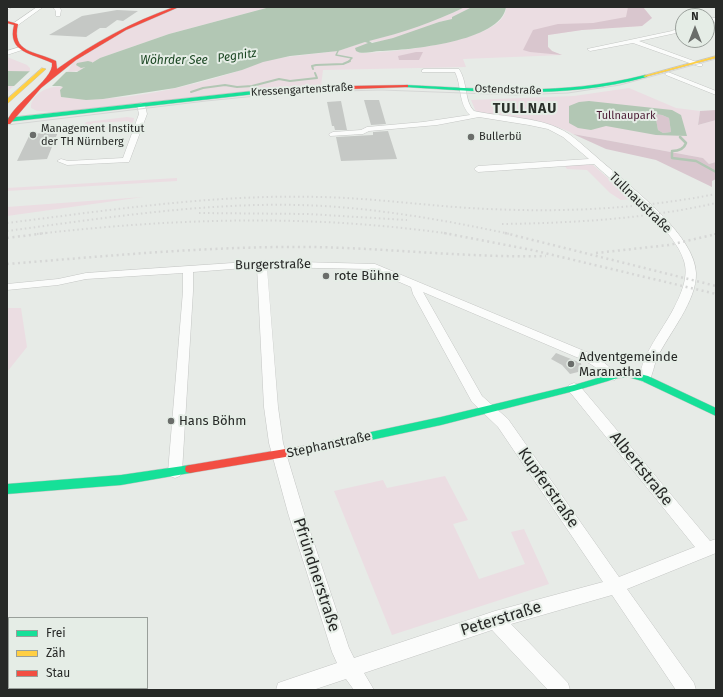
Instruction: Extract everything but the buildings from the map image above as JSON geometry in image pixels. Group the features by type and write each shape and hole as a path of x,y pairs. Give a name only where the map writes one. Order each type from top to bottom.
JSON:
{"main road":[{"path":"75,51 92,47 128,27 171,8"},
{"path":"7,102 22,86 39,72 55,65 75,51 123,24 171,8"},
{"path":"11,26 12,41 20,49 38,55 55,65"},
{"path":"8,51 38,66 39,72"},
{"name":"Ostendstraße","path":"463,92 533,96 578,93 624,86 668,74 716,57"},
{"name":"Ostendstraße","path":"463,92 533,92 585,88 622,82 696,64 716,61"},
{"path":"32,62 55,65"},
{"path":"8,123 39,87 55,65"},
{"name":"Kressengartenstraße","path":"8,123 34,123 142,108 249,98 368,92 463,92"},
{"name":"Kressengartenstraße","path":"25,104 29,111 38,113 142,108"},
{"name":"Kressengartenstraße","path":"8,123 94,110"},
{"path":"24,127 34,123"},
{"name":"Stephanstraße","path":"7,489 121,480 278,455 400,430 574,388 610,377 628,374 645,378"},
{"path":"645,378 716,412"}],"street":[{"path":"11,26 40,7 44,7"},
{"path":"56,7 59,11 58,15"},
{"path":"590,49 675,32"},
{"path":"633,41 696,64"},
{"path":"8,51 20,49"},
{"path":"424,71 457,70 462,81 463,92 469,110 477,114"},
{"path":"668,74 716,93"},
{"path":"61,161 67,163 126,160 142,108"},
{"path":"333,134 363,132 367,128 399,127 464,118 477,114"},
{"name":"Tullnaustraße","path":"477,114 545,126 562,133 662,221 681,245 691,263 692,273 686,295 674,320 649,362 645,378"},
{"path":"478,169 596,162"},
{"name":"Burgerstraße","path":"7,287 58,282 86,276 262,264 371,266 585,356 598,363 610,377"},
{"name":"Pfründnerstraße","path":"262,264 271,407 278,455 340,652 365,690"},
{"path":"175,472 188,291 188,269"},
{"name":"Kupferstraße","path":"416,284 418,294 477,400 489,409 503,423 687,690"},
{"name":"Albertstraße","path":"574,388 711,548"},
{"name":"Peterstraße","path":"285,690 495,620 615,586 711,548"},
{"path":"495,620 561,690"}],"green space":[{"path":"181,7 270,7 169,34 100,58 79,71 68,72 72,63 125,30"},
{"path":"465,7 472,7 452,17 453,19 439,22 392,39 374,42 368,41 417,27"},
{"path":"494,7 643,7 652,18 642,26 582,30 548,35 548,47 552,51 562,55 463,59 466,67 323,70 321,86 53,112 37,111 31,108 34,98 38,94 47,89 58,86 63,87 61,97 104,99 152,93 199,83 264,61 283,57 339,50 365,42 369,43 359,53 393,51 442,44 465,38 485,30 500,21 506,9"},
{"path":"7,57 27,65 30,68 30,71 9,90 7,94"},
{"name":"Tullnaupark","path":"629,88 676,108 700,111 698,125 716,120 716,162 709,164 703,158 573,134 553,126 540,123 476,112 471,100 574,96"},
{"path":"127,117 134,118 133,123 128,123 129,121 93,123 88,128 123,126 124,128 81,130 86,122"},
{"path":"564,165 593,165 632,199 621,200 610,193 587,170 567,169"},
{"path":"177,178 177,181 7,191 7,188"},
{"path":"143,197 7,216 7,207"},
{"path":"7,308 21,308 27,347 7,372"},
{"path":"445,476 468,520 453,524 479,579 525,564 511,532 524,529 549,584 392,635 334,491 383,480 387,488"}],"shaded area":[{"path":"628,7 643,7 652,18 642,26 582,30 548,35 548,47 552,51 562,55 523,50 533,30 558,24 593,23 626,17"},
{"path":"423,52 419,60 399,60 398,56"},
{"path":"716,110 716,120 698,125 700,111"},
{"path":"655,114 669,118 671,132 663,133 658,130"},
{"path":"573,134 703,158 709,164 716,162 716,179 712,181 712,187 656,160 606,149"}],"water":[{"name":"Wöhrder See","path":"270,7 465,7 418,27 369,41 372,43 393,38 452,19 452,17 472,7 506,7 500,19 488,28 471,36 452,42 411,49 364,53 356,51 355,48 368,43 365,42 338,51 290,56 263,62 242,70 175,88 103,99 86,100 61,97 60,90 63,87 60,86 7,86 7,71 77,72 100,58 169,34"},
{"path":"589,101 672,110 681,115 687,136 656,135 606,126 591,130 578,128 569,123 569,106 579,102","holes":["655,114 669,118 671,132 663,133 658,130"]}],"pier":[{"path":"30,71 67,71 51,87 14,86"}],"waterway":[{"path":"338,51 336,55 352,58 348,62"},
{"path":"313,69 312,66 316,65 343,64 348,62"},
{"path":"81,65 88,64"},
{"path":"191,92 203,88 225,85 237,87 252,86 279,79 290,81 317,78 315,73"},
{"path":"680,137 686,143 684,147 676,151 672,151 672,158 696,161 716,172"}],"tram line":[{"path":"7,125 206,101 297,92 382,90 516,95 568,93 620,85 716,59"}],"railway":[{"path":"7,223 124,208 202,200 241,198 320,197 470,208 563,210 655,204 716,194"},
{"path":"502,224 556,223 609,219 663,213 716,203"},
{"path":"7,231 165,211 245,205 284,205 324,206 394,213 441,220 510,234"},
{"path":"199,213 308,214 407,220"},
{"path":"42,234 141,224 244,220 347,223 446,233"},
{"path":"42,234 46,233"},
{"path":"446,233 451,234"},
{"path":"446,233 532,250 716,294"},
{"path":"505,233 716,286"},
{"path":"37,234 42,234"},
{"path":"7,238 42,234"},
{"path":"596,253 669,245 716,234 714,234"},
{"path":"7,264 158,252 272,247 340,248 487,256 546,256"}],"traffic: fast":[{"path":"406,86 486,91 547,91 597,87 645,76"},
{"path":"7,120 253,93"},
{"path":"315,448 441,421 574,388 618,375 628,374 645,378 716,412"},
{"path":"7,489 121,480 190,469"}],"traffic: slow":[{"path":"645,76 716,57"},
{"path":"7,102 44,69"}],"traffic: jam":[{"path":"8,123 44,82 58,70 90,48 124,29 177,7"},
{"path":"7,22 16,24 14,34 15,41 18,46 24,50 54,62 55,68 51,75"},
{"path":"253,93 295,89 406,86"},
{"path":"190,469 315,448"}],"place":[{"name":"Management Institut der TH Nürnberg","path":"33,135"},
{"name":"Bullerbü","path":"471,137"},
{"name":"rote Bühne","path":"326,276"},
{"name":"Adventgemeinde Maranatha","path":"571,364"},
{"name":"Hans Böhm","path":"171,421"}],"district":[{"name":"TULLNAU","path":"525,109"}],"water label":[{"name":"Pegnitz","path":"237,56"}]}
